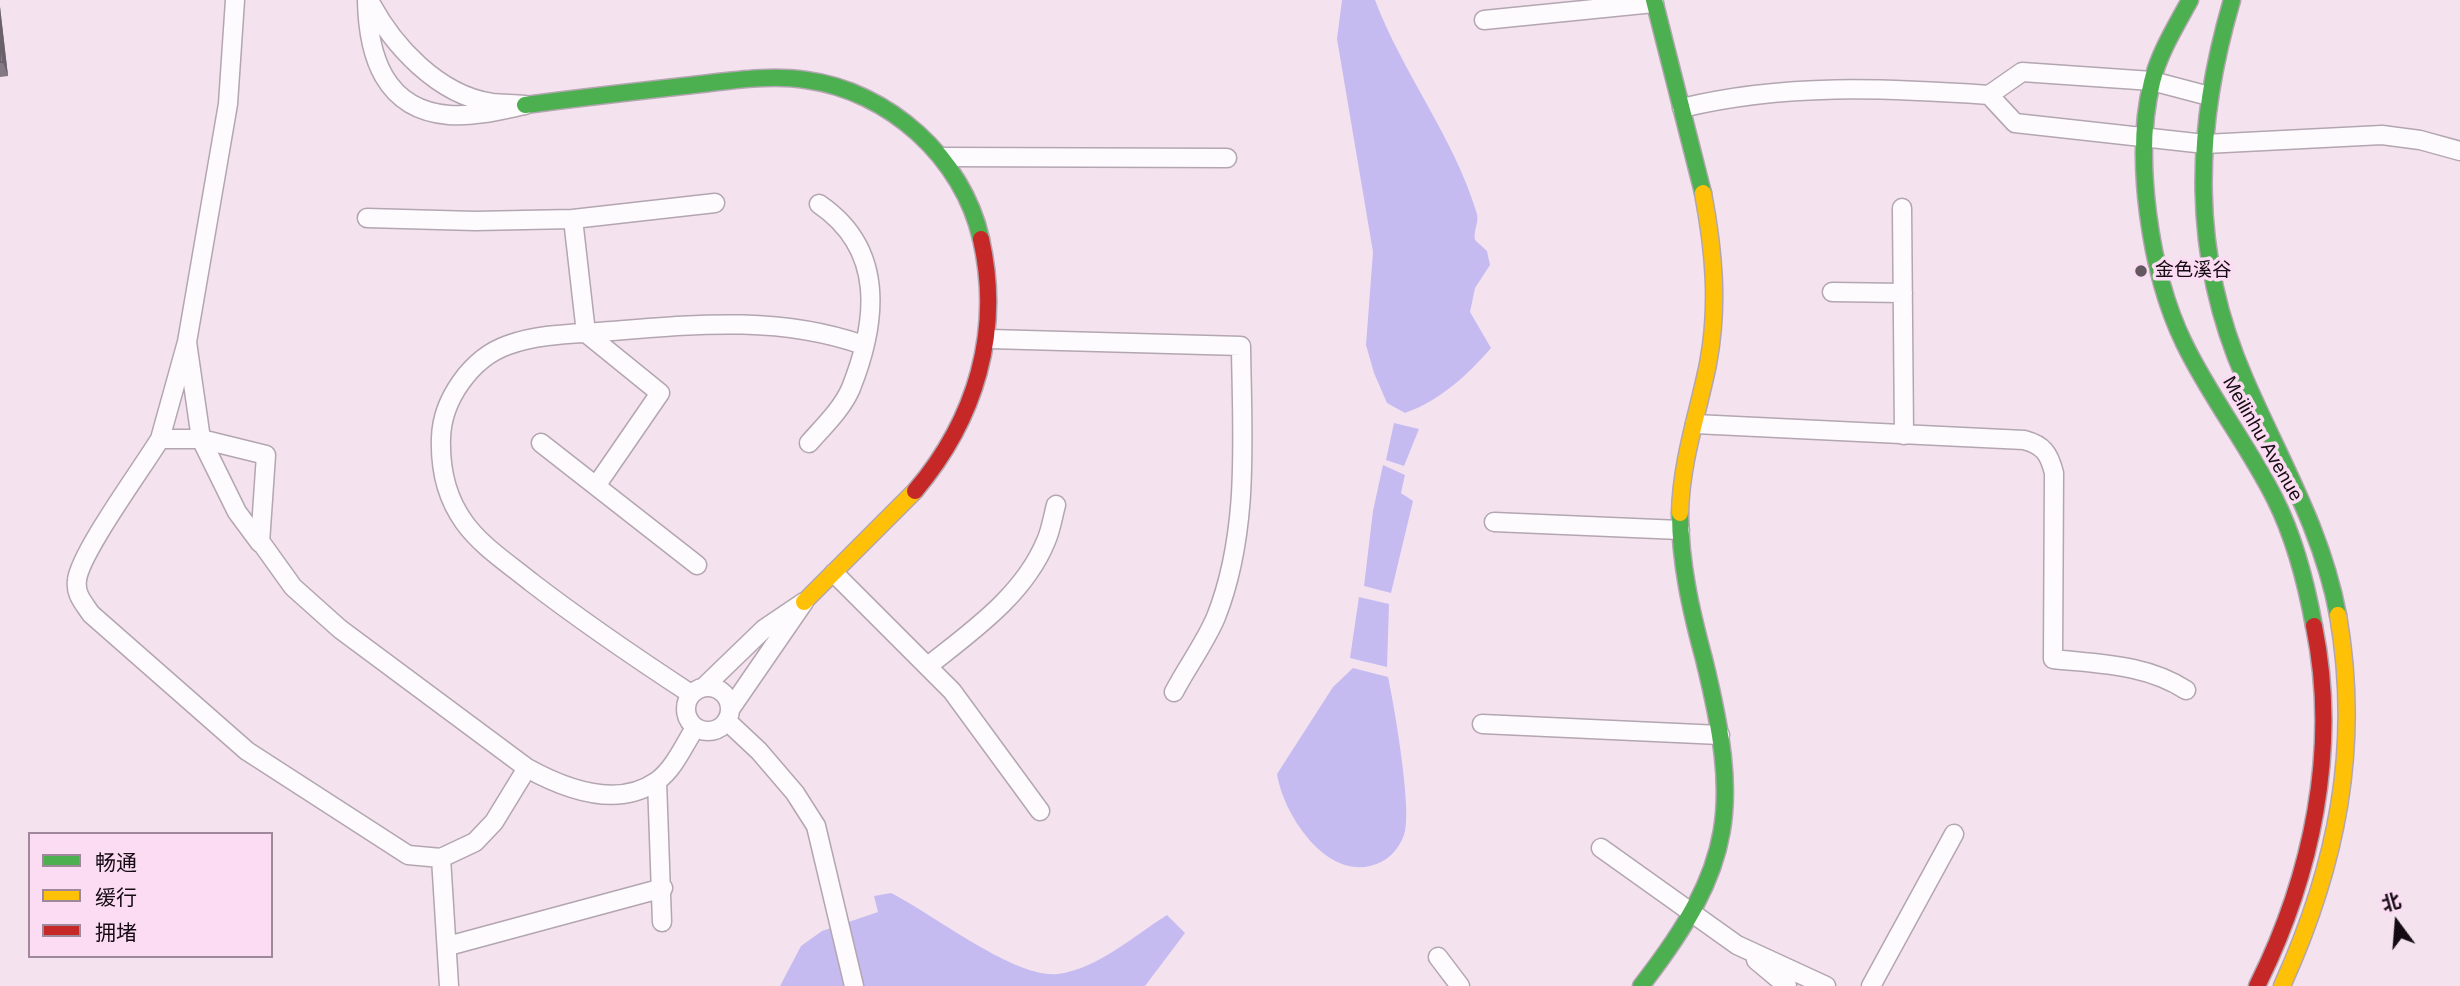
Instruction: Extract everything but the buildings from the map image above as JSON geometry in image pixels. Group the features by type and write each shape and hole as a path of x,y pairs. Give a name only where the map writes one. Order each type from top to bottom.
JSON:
{"main road":[{"name":"Meilinhu Avenue","path":"2190,0 2152,82 2147,138 2151,229 2169,304 2182,339 2268,485 2287,526 2312,604 2319,651 2322,741 2312,835 2299,886 2257,986"},
{"name":"Meilinhu Avenue","path":"2232,0 2209,96 2205,144 2208,236 2213,270 2225,326 2239,366 2317,533 2339,619 2347,699 2343,787 2323,885 2282,986"},
{"path":"1641,986 1666,956 1709,880 1722,844 1727,781 1720,735 1689,602 1680,530 1685,475 1714,323 1716,272 1710,223 1654,2"},
{"path":"525,104 741,80 820,82 869,100 902,120 943,157 962,183 977,217 990,265 990,339 985,364 957,432 920,488 804,602"}],"street":[{"path":"235,0 228,104 187,342 160,439 86,556 77,578 77,594 91,614 247,751 408,855 441,858 475,842 494,822 527,768"},
{"path":"368,0 368,32 374,60 393,90 415,106 448,116 481,114 525,104"},
{"path":"368,0 398,45 427,71 460,92 490,103 525,104"},
{"path":"1484,20 1654,2"},
{"path":"1682,108 1772,91 1818,88 1879,88 1989,95 2022,72 2152,82 2209,96"},
{"path":"1989,95 2015,123 2205,144 2382,135 2420,140 2460,151"},
{"path":"943,157 1227,158"},
{"path":"367,218 475,221 573,219 715,203"},
{"path":"809,443 835,415 851,389 871,302 871,282 861,251 845,225 819,204"},
{"path":"1902,208 1904,435"},
{"path":"573,219 586,333 660,393 596,486"},
{"path":"1832,292 1903,293"},
{"path":"854,986 816,825 788,785 729,714 726,694 698,690 597,633 500,557 465,523 446,489 440,462 441,423 455,390 480,362 506,345 548,336 726,322 774,325 839,336 863,345"},
{"path":"990,339 1241,346 1243,480 1234,557 1215,618 1174,692"},
{"path":"187,342 201,439 237,512 293,587 340,629 527,768 554,783 583,793 617,794 657,781 669,770 695,727"},
{"path":"1695,424 2039,444 2049,456 2054,472 2053,659 2137,669 2165,677 2186,690"},
{"path":"160,439 201,439 266,456 260,541"},
{"path":"541,443 697,565"},
{"path":"929,666 983,622 1017,589 1046,542 1056,505"},
{"path":"1494,522 1680,530"},
{"path":"834,573 929,666 1002,755 1040,811"},
{"path":"804,602 729,714 709,732 695,727 686,715 687,700 764,629 804,602"},
{"path":"1482,724 1720,735"},
{"path":"657,781 663,888 662,922"},
{"path":"1871,986 1954,834"},
{"path":"1601,848 1737,945 1787,986"},
{"path":"441,858 449,986"},
{"path":"448,946 663,888"},
{"path":"1737,945 1826,986"},
{"path":"1438,957 1460,986"}],"shaded area":[{"path":"1342,0 1375,0 1386,27 1455,158 1477,214 1475,240 1487,251 1490,265 1475,288 1470,312 1491,348 1452,386 1429,402 1405,413 1387,403 1366,345 1373,252 1337,39"},
{"path":"1394,423 1419,429 1404,466 1386,460"},
{"path":"1383,465 1405,475 1401,493 1413,501 1391,593 1364,586 1373,511"},
{"path":"1359,597 1389,604 1387,667 1350,658"},
{"path":"1353,668 1388,677 1402,758 1406,823 1399,846 1387,859 1370,866 1353,867 1337,862 1308,839 1288,806 1277,774 1333,687"},
{"path":"891,893 997,956 1040,973 1058,974 1087,965 1115,950 1167,915 1185,933 1145,986 780,986 801,946 822,931 878,912 874,896"}],"traffic: fast":[{"path":"1654,0 1703,193"},
{"path":"2190,0 2159,61 2147,112 2145,179 2154,249 2172,315 2184,343 2205,383 2253,459 2282,514 2299,561 2314,626"},
{"path":"2232,0 2219,48 2205,144 2204,191 2214,285 2227,332 2245,379 2311,523 2331,583 2338,615"},
{"path":"525,105 760,78 791,78 837,87 866,98 893,114 918,133 940,156 972,209 981,239"},
{"path":"1641,986 1696,904 1712,868 1722,832 1725,795 1723,755 1716,710 1684,569 1680,513"}],"traffic: slow":[{"path":"1680,513 1683,475 1708,364 1713,321 1712,257 1703,193"},
{"path":"804,602 915,491"},
{"path":"2282,986 2317,896 2339,805 2347,712 2338,615"}],"traffic: jam":[{"path":"915,491 954,434 979,372 988,307 987,273 981,239"},
{"path":"2257,986 2293,901 2316,811 2323,719 2321,672 2314,626"}],"place":[{"name":"金色溪谷","path":"2141,271"}]}
